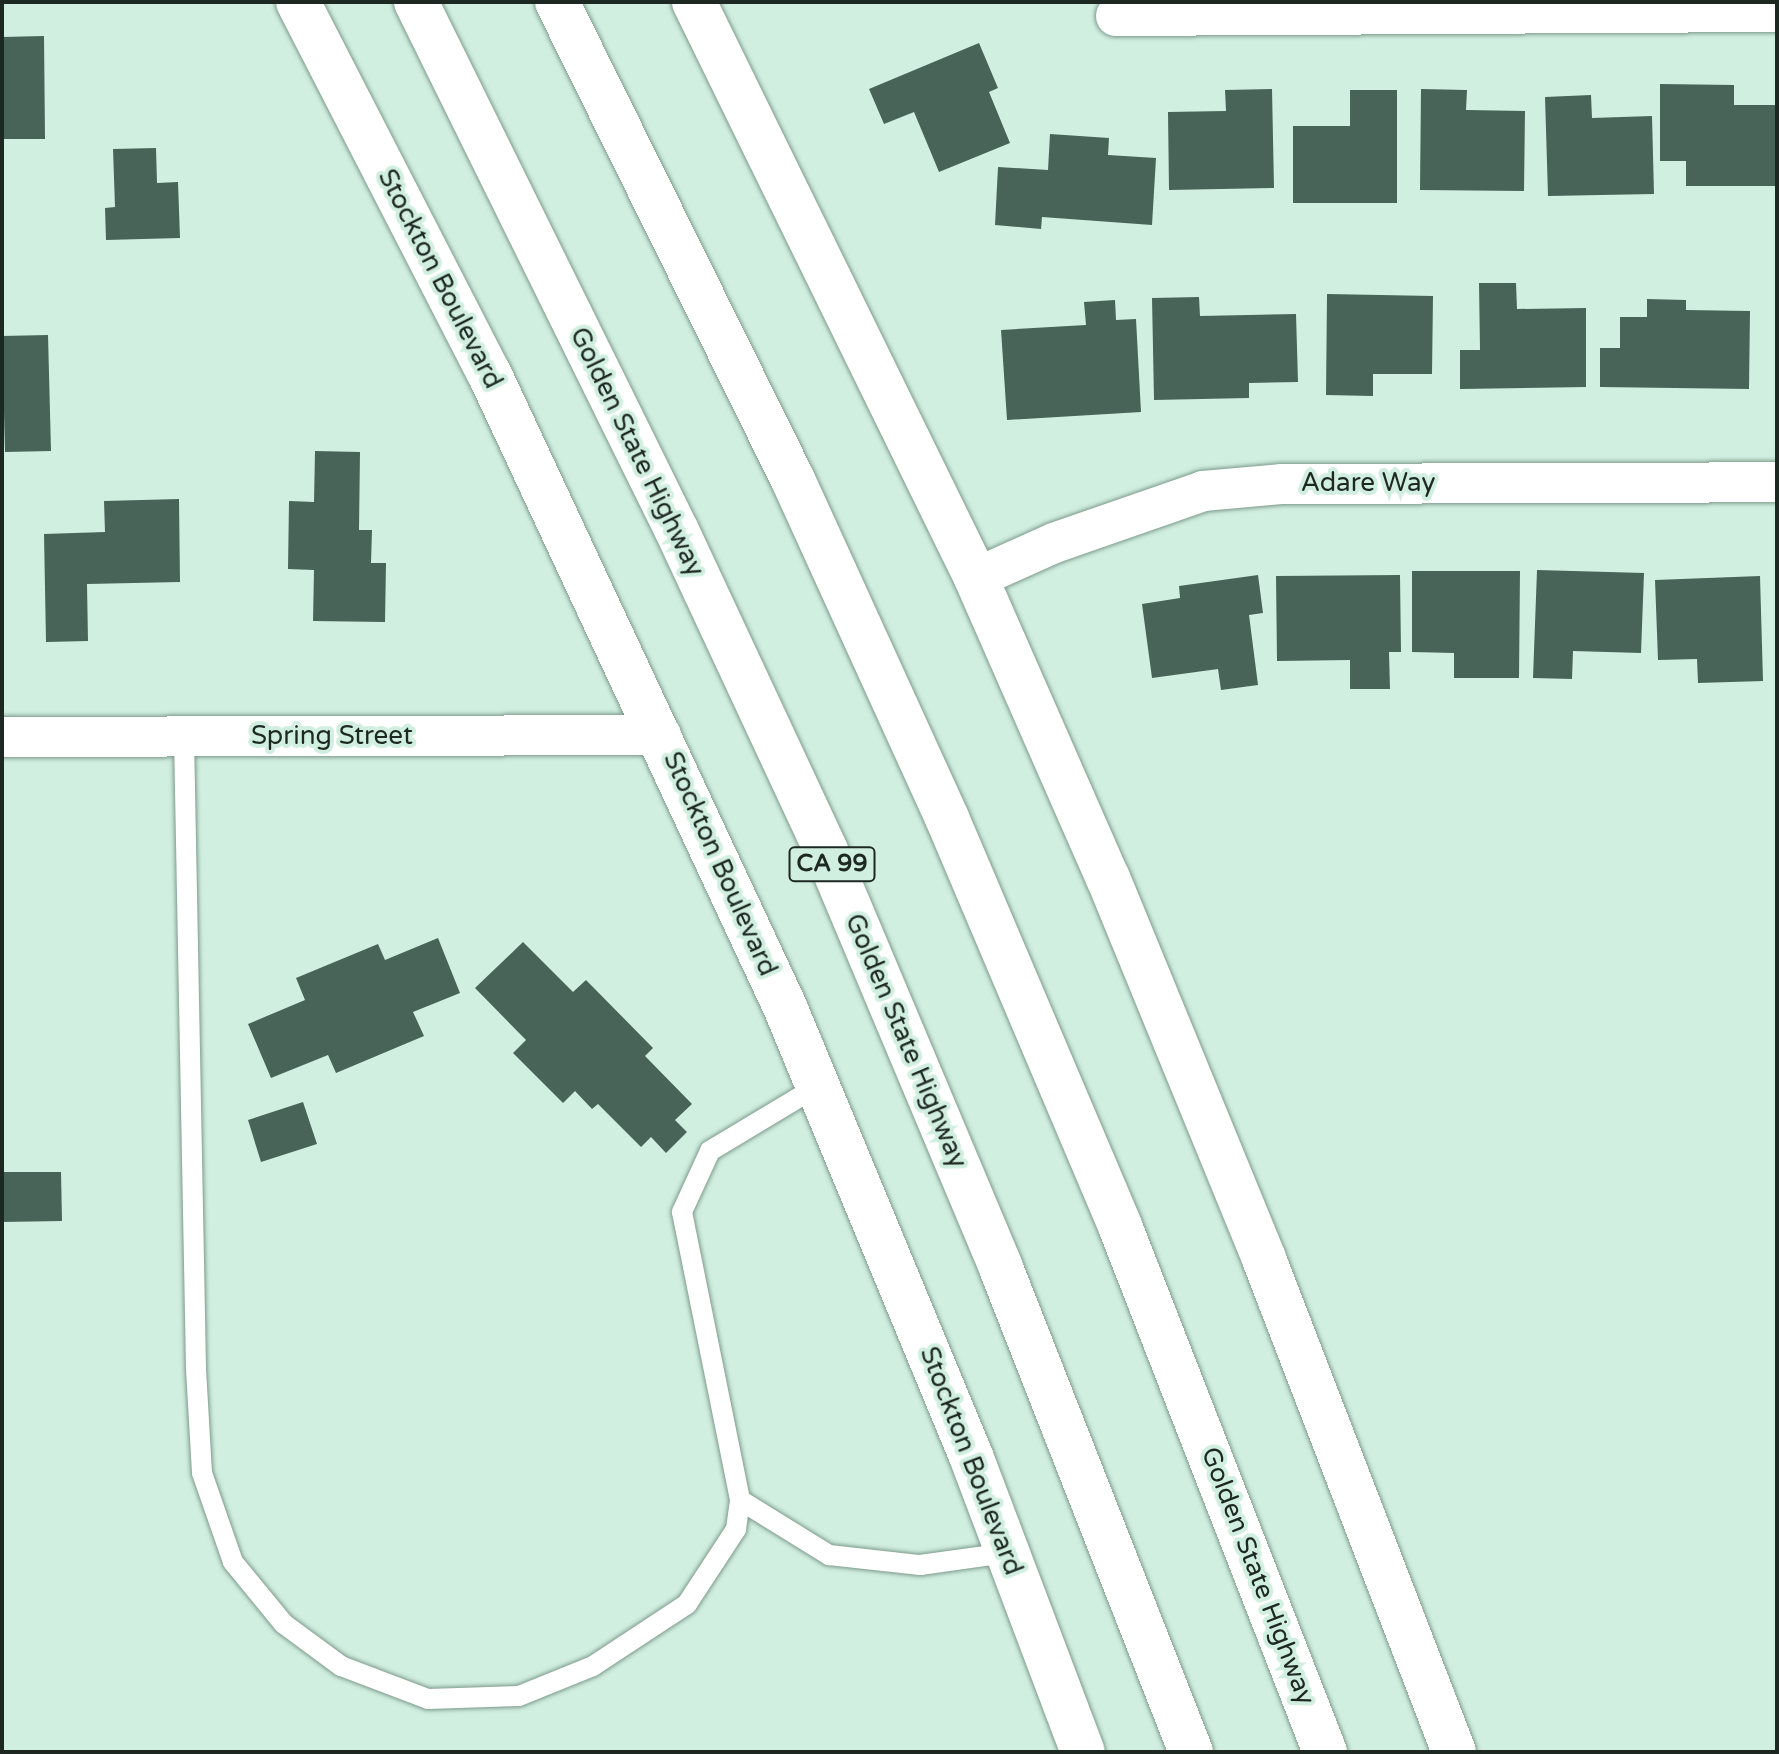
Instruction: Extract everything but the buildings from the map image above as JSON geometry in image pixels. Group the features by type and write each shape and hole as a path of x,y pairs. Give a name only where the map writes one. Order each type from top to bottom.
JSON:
{"main road":[{"name":"Stockton Boulevard","path":"298,2 489,373 661,735 818,1086 1007,1553 1083,1752"},
{"name":"Golden State Highway","path":"416,2 677,531 826,851 1001,1268 1191,1752"},
{"name":"Golden State Highway","path":"557,2 793,480 947,818 1120,1226 1325,1752"},
{"path":"694,2 976,578 1108,878 1264,1259 1454,1752"}],"street":[{"path":"1116,16 1777,12"},
{"name":"Adare Way","path":"976,578 1054,543 1203,491 1281,484 1777,482"},
{"name":"Spring Street","path":"2,737 661,735"}],"lane":[{"path":"184,737 197,1384 202,1473 233,1562 284,1624 341,1666 428,1699 519,1696 593,1666 687,1604 736,1529 740,1500 682,1212 710,1151 818,1086"},
{"path":"740,1500 829,1555 920,1565 1007,1553"}]}
